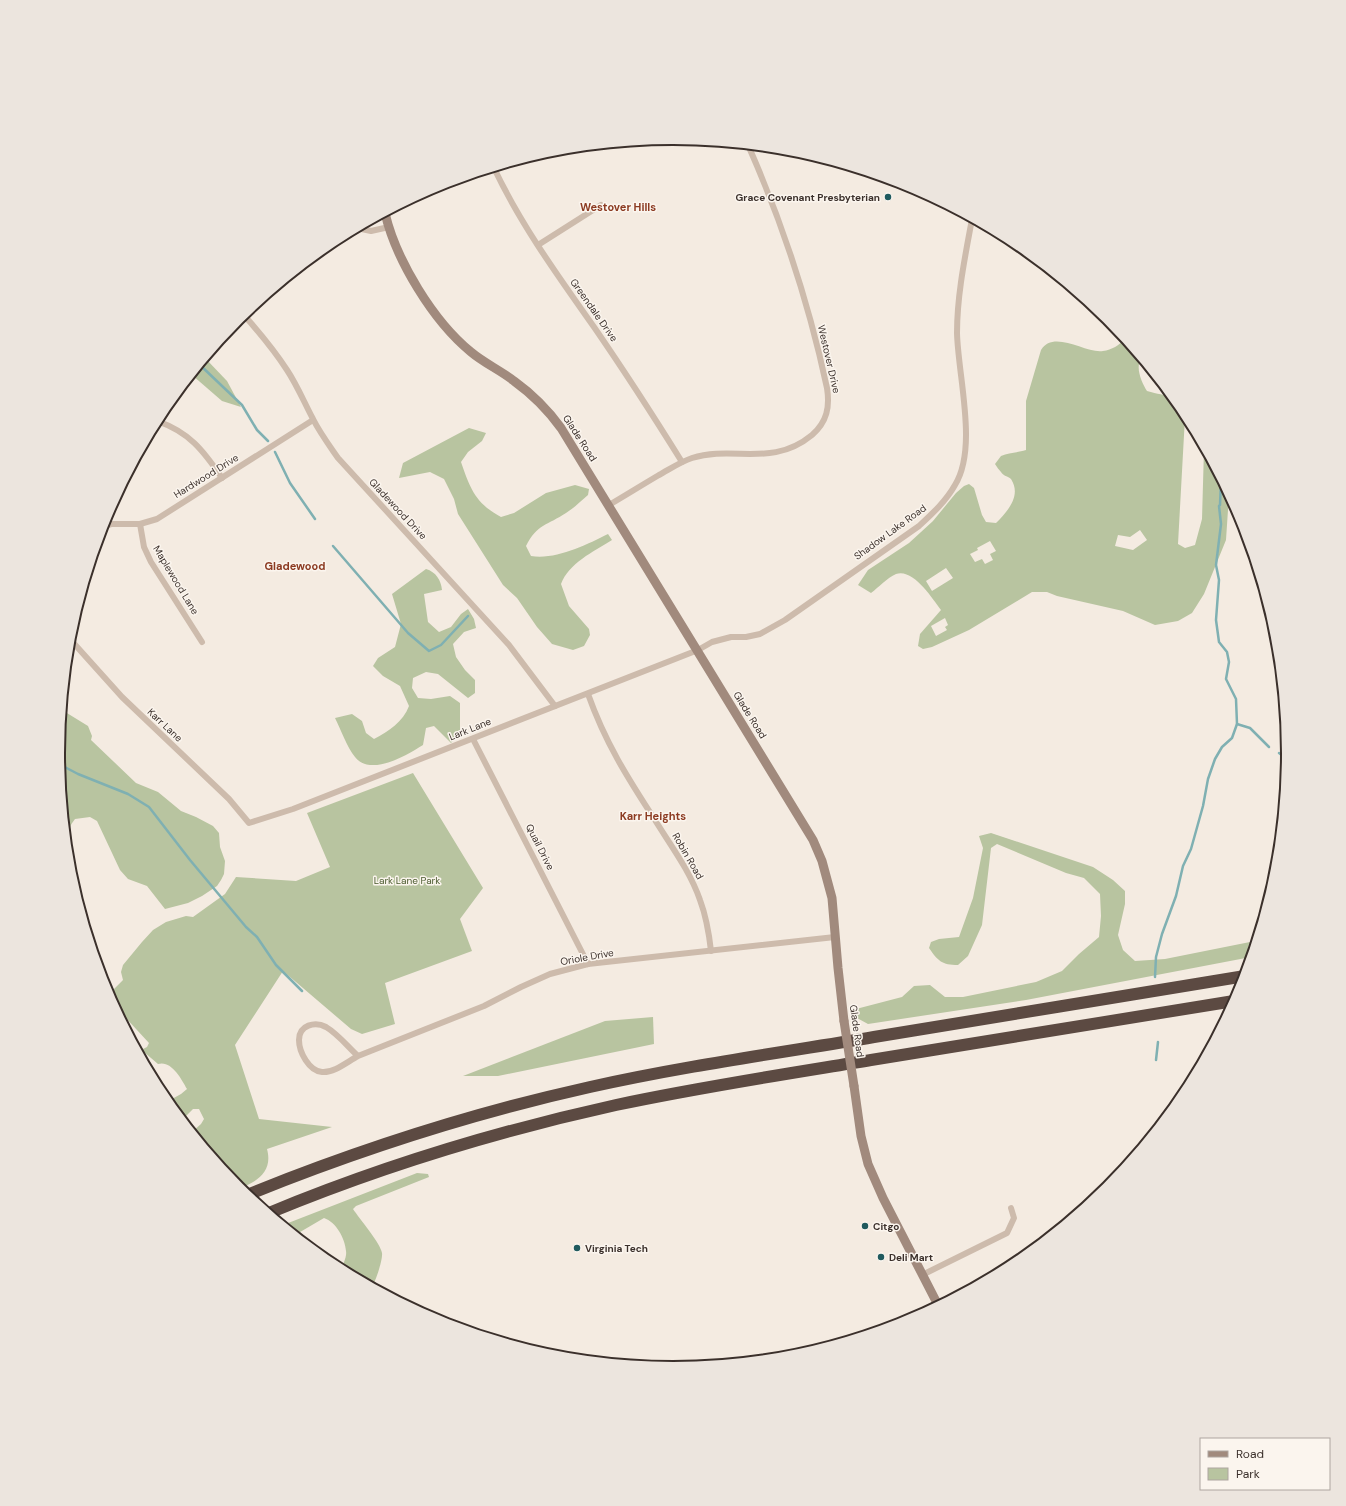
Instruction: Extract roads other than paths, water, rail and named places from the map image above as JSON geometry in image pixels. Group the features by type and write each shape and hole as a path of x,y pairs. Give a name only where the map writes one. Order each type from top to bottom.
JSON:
{"highway":[{"path":"253,1193 339,1160 409,1136 516,1105 590,1087 719,1062 1238,977"},
{"path":"274,1212 372,1174 431,1155 512,1131 613,1106 764,1078 1227,1002"}],"street":[{"name":"Westover Drive","path":"609,505 691,458 711,454 758,454 783,451 801,443 817,431 824,420 828,409 826,382 798,278 781,226 750,150"},
{"name":"Greendale Drive","path":"496,172 538,245 625,372 682,462"},
{"path":"538,245 601,205"},
{"name":"Glade Road","path":"386,217 404,263 424,298 442,323 470,352 514,381 546,408 561,428 813,840 829,883 834,910 835,937 844,1021 858,1123 868,1164 883,1198 936,1301"},
{"name":"Shadow Lake Road","path":"698,650 712,642 731,637 746,637 760,634 785,620 919,526 938,508 956,484 965,461 967,437 958,334 958,308 962,273 971,223"},
{"path":"364,229 371,231 389,227"},
{"name":"Gladewood Drive","path":"247,319 272,348 288,370 313,420 324,439 338,458 510,645 555,706"},
{"name":"Hardwood Drive","path":"109,525 140,524 157,519 313,420"},
{"path":"162,423 176,429 194,442 206,454 222,478"},
{"name":"Maplewood Lane","path":"140,524 142,539 151,562 202,642"},
{"name":"Karr Lane","path":"75,645 122,697 229,799 249,823"},
{"name":"Lark Lane","path":"249,823 293,809 698,650"},
{"name":"Robin Road","path":"588,694 604,736 616,758 673,848 696,890 704,912 711,951"},
{"name":"Quail Drive","path":"473,739 588,964"},
{"name":"Oriole Drive","path":"358,1056 334,1033 324,1026 313,1024 308,1025 301,1033 299,1042 307,1063 318,1072 327,1072 358,1056 484,1006 550,974 588,964 835,937"},
{"path":"922,1275 1007,1233 1014,1218 1011,1208"}],"waterway":[{"path":"203,368 242,405 257,430 268,441"},
{"path":"275,452 290,483 315,519"},
{"path":"1155,977 1156,957 1162,934 1176,896 1183,866 1191,849 1203,806 1208,779 1215,759 1222,747 1232,738 1237,724 1236,699 1226,679 1229,662 1227,652 1219,642 1216,620 1219,580 1216,565 1221,524 1219,506 1221,490"},
{"path":"333,546 408,633 429,651 441,645 468,616"},
{"path":"1237,724 1250,728 1269,747"},
{"path":"65,767 128,794 149,807 190,860 246,927 257,937 276,965 302,991"},
{"path":"1156,1060 1158,1042"}],"place":[{"name":"Grace Covenant Presbyterian","path":"888,197"},
{"name":"Citgo","path":"865,1226"},
{"name":"Virginia Tech","path":"577,1248"},
{"name":"Deli Mart","path":"881,1257"}],"district":[{"name":"Westover Hills","path":"618,207"},
{"name":"Gladewood","path":"295,566"},
{"name":"Karr Heights","path":"653,816"}],"park label":[{"name":"Lark Lane Park","path":"407,880"}]}
